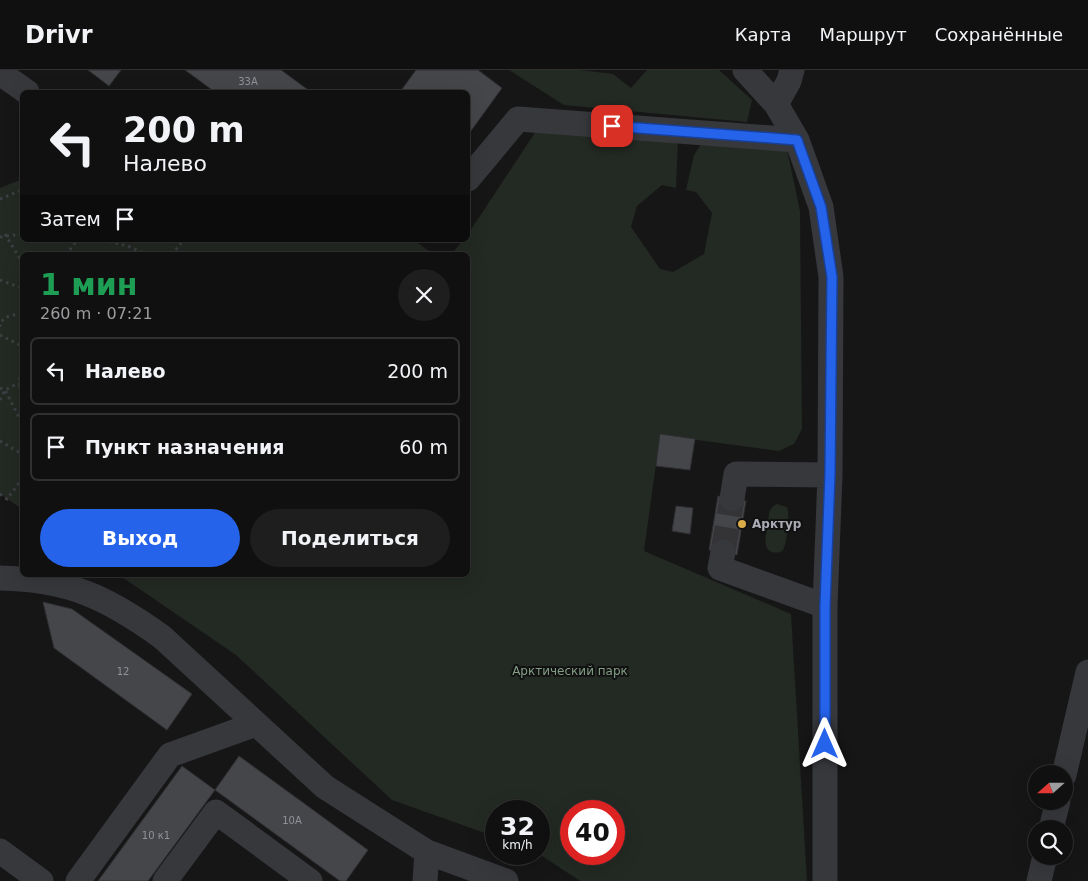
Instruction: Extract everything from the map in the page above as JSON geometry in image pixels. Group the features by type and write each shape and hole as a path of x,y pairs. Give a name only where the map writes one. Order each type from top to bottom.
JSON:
{"street":[{"path":"745,70 776,104 797,140 821,207 832,277 830,474 825,606 825,881"},
{"path":"776,104 789,81 792,70"},
{"path":"0,73 24,90"},
{"path":"470,177 518,119 797,140"},
{"path":"732,499 736,474 830,474"},
{"path":"722,552 720,568 825,606"},
{"path":"0,578 51,582 103,598 162,637 325,788 428,852 473,875 506,881"},
{"path":"1066,765 1088,672"},
{"path":"78,881 170,755 256,724"},
{"path":"165,881 216,812 310,881"},
{"path":"0,851 41,881"},
{"path":"425,881 428,852"},
{"path":"1039,881 1043,865"}],"path":[{"path":"0,199 20,191"},
{"path":"6,234 20,258"},
{"path":"0,237 6,234 20,234"},
{"path":"111,242 141,252"},
{"path":"0,280 20,287"},
{"path":"0,327 0,323 6,317 20,314"},
{"path":"0,335 20,345"},
{"path":"20,377 20,388"},
{"path":"0,400 5,390 19,383"},
{"path":"0,388 5,390 20,419"},
{"path":"0,441 20,453"},
{"path":"0,494 7,499 20,482"}],"green space":[{"path":"509,70 580,70 613,74 631,88 647,70 719,70 752,100 747,122 564,105"},
{"name":"Арктический парк","path":"538,128 678,138 676,188 662,185 637,206 631,227 660,269 673,272 704,254 712,213 696,192 686,190 694,155 703,141 787,149 800,211 802,429 794,444 779,451 660,435 644,551 791,614 807,881 580,881 550,861 550,800 485,800 485,833 392,800 236,655 122,577 470,577 470,252 453,252 461,242 470,242 470,231"},
{"path":"20,180 20,242 417,242 430,252 20,252 20,508 0,494 0,188"},
{"path":"777,504 787,507 788,516 787,536 784,547 782,551 776,553 769,550 766,539 770,512"}],"building":[{"path":"88,70 121,70 109,86"},
{"path":"185,70 281,70 308,90 212,90"},
{"path":"416,70 478,70 502,88 470,132 470,90 401,90"},
{"path":"660,434 695,439 690,470 656,466"},
{"path":"718,496 746,501 737,555 709,550"},
{"path":"676,506 693,508 690,534 672,531"},
{"path":"43,602 72,609 192,694 167,730 54,648"},
{"path":"239,756 368,850 346,881 340,881 215,790"},
{"path":"182,766 215,790 148,881 98,881"}],"tunnel":[{"path":"723,552 732,499"}],"place":[{"name":"Арктур","path":"742,524"}],"route":[{"path":"612,126 797,140 821,207 832,277 830,474 825,606 825,744"}]}
